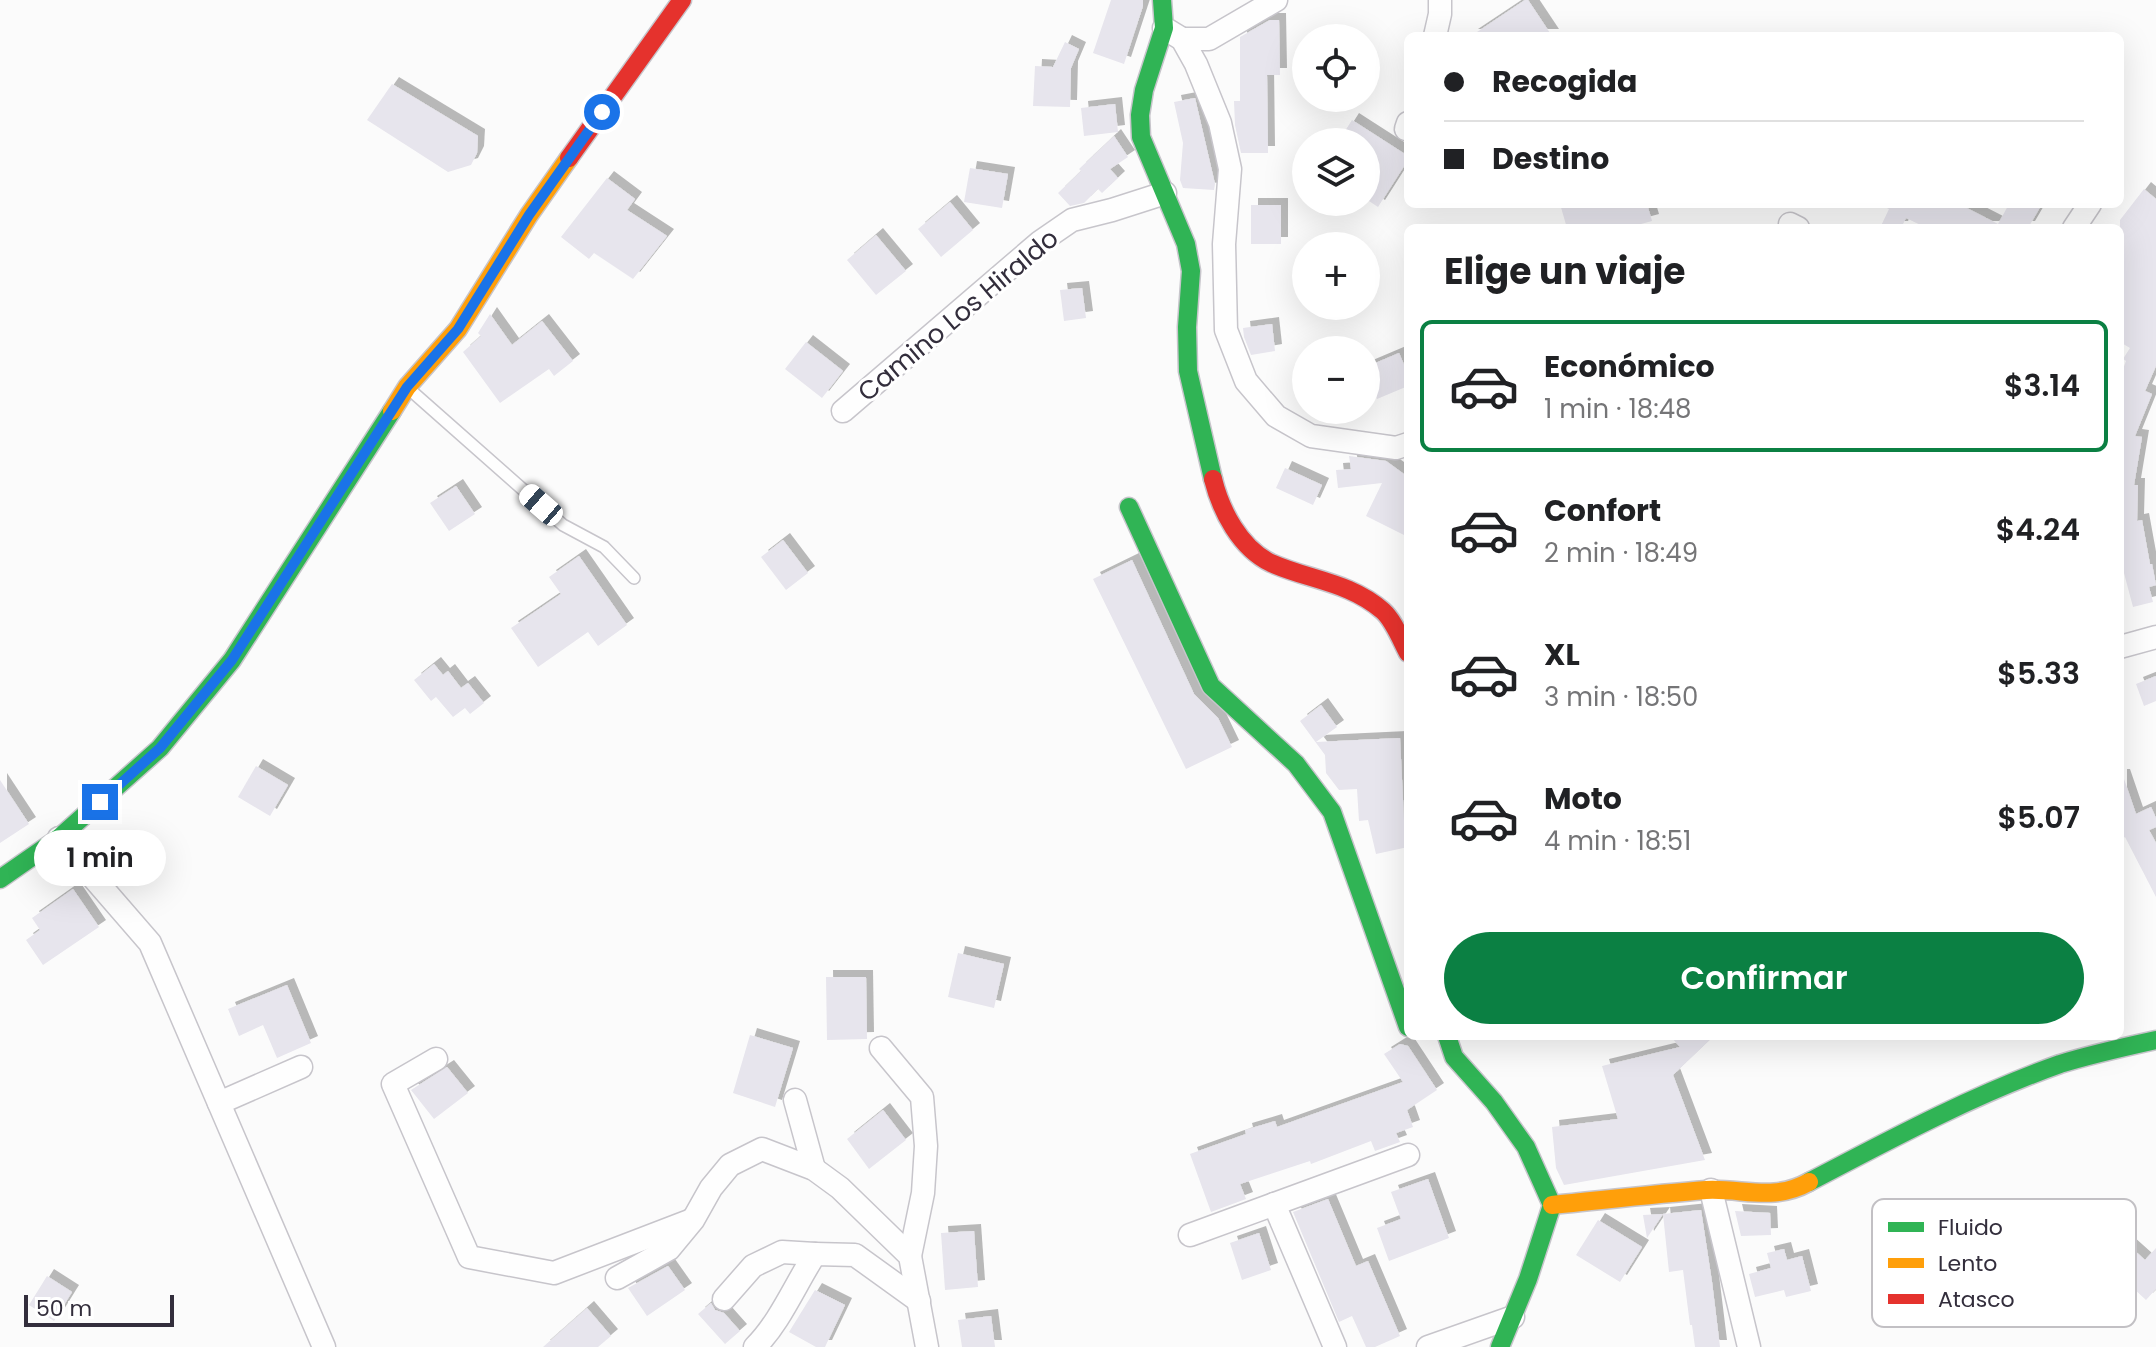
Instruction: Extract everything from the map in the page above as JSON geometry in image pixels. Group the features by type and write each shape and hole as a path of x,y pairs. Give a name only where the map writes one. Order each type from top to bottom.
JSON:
{"street":[{"path":"0,879 59,838 160,748 232,660 407,387 458,329 529,215 682,0"},
{"path":"1162,0 1173,34 1196,64 1220,123 1230,169 1224,244 1226,330 1246,381 1276,416 1311,436 1404,449"},
{"path":"1173,34 1209,39 1276,0"},
{"path":"1436,32 1440,0"},
{"path":"1173,34 1144,90 1141,137 1186,244 1191,271 1188,371 1216,491 1230,523 1245,543 1269,562 1350,589 1385,613 1404,646"},
{"name":"Camino Los Hiraldo","path":"843,411 1040,242 1072,220 1165,193"},
{"path":"1129,507 1211,686 1296,764 1332,812 1404,1016"},
{"path":"2124,646 2156,637"},
{"path":"59,838 150,943 324,1347"},
{"path":"1552,1205 1711,1190 1768,1194 1795,1190 1946,1112 2048,1068 2099,1051 2156,1040"},
{"path":"1449,1042 1454,1057 1494,1102 1526,1147 1552,1205 1528,1279 1500,1347"},
{"path":"881,1048 922,1097 926,1146 923,1193 910,1256 927,1347"},
{"path":"436,1059 393,1084 469,1257 554,1273 693,1220"},
{"path":"219,1103 301,1067"},
{"path":"795,1100 814,1169"},
{"path":"617,1278 669,1249 730,1165 762,1149 814,1169 840,1188 910,1256"},
{"path":"1190,1235 1408,1155"},
{"path":"1711,1190 1749,1347"},
{"path":"1274,1204 1335,1347"},
{"path":"724,1299 753,1266 782,1252 855,1255 919,1301"},
{"path":"755,1347 770,1332 815,1254"},
{"path":"1428,1347 1513,1317"}],"lane":[{"path":"407,387 563,525 604,547 634,578"}],"building":[{"path":"1111,0 1143,0 1124,64 1093,53"},
{"path":"1528,0 1549,32 1477,32"},
{"path":"1270,20 1279,20 1280,75 1267,75 1268,153 1241,153 1234,101 1240,101 1240,37"},
{"path":"1065,42 1079,49 1071,68 1070,107 1033,106 1035,66 1053,67"},
{"path":"392,84 478,136 477,153 471,165 448,172 367,120"},
{"path":"1195,98 1214,190 1183,188 1180,180 1183,143 1174,102"},
{"path":"1115,104 1118,132 1084,136 1081,108"},
{"path":"1352,120 1364,128 1347,128"},
{"path":"1114,136 1128,157 1110,169 1118,178 1102,193 1098,189 1084,203 1070,206 1058,193"},
{"path":"1380,138 1404,153 1404,166 1380,204"},
{"path":"970,168 1008,174 1002,208 964,202"},
{"path":"607,178 635,199 627,210 667,236 633,279 594,253 589,259 561,237"},
{"path":"2144,189 2156,199 2156,366 2145,391 2152,394 2135,436 2142,437 2134,485 2138,485 2137,521 2142,520 2156,585 2149,587 2153,602 2133,607 2124,573 2124,357 2130,348 2124,344 2124,224 2120,224"},
{"path":"950,202 973,230 941,257 918,229"},
{"path":"1251,205 1281,205 1281,244 1251,244"},
{"path":"1561,208 1648,208 1652,221 1641,224 1566,224"},
{"path":"1887,208 1967,208 1998,224 1919,224 1906,218 1903,224 1882,224"},
{"path":"2007,208 2040,208 2030,224 1998,224"},
{"path":"876,235 906,271 876,295 847,260"},
{"path":"1082,288 1086,318 1064,321 1060,290"},
{"path":"490,314 512,345 542,321 573,361 554,376 549,369 500,403 463,352 481,336 478,333"},
{"path":"1272,324 1275,351 1251,355 1243,328"},
{"path":"806,342 843,371 822,398 785,369"},
{"path":"1399,353 1404,365 1404,388 1380,398 1380,361"},
{"path":"1349,456 1386,461 1404,474 1404,535 1366,516 1382,483 1338,488 1336,470 1351,469"},
{"path":"1285,468 1322,485 1313,505 1276,488"},
{"path":"456,486 475,514 449,531 430,503"},
{"path":"783,540 808,573 786,590 761,557"},
{"path":"579,556 627,625 598,646 588,632 538,667 511,628 561,594 549,577"},
{"path":"1132,560 1194,694 1218,718 1232,747 1186,769 1093,579"},
{"path":"434,664 443,675 448,671 461,688 468,683 484,703 470,714 465,708 453,717 436,697 431,701 414,680"},
{"path":"2156,676 2156,701 2144,706 2136,684"},
{"path":"1321,705 1337,727 1316,742 1400,738 1404,848 1376,854 1368,820 1359,821 1357,789 1339,790 1326,773 1325,755 1300,721"},
{"path":"256,766 288,785 270,816 238,797"},
{"path":"2124,779 2136,814 2151,807 2156,818 2156,827 2149,830 2156,843 2156,897 2125,837"},
{"path":"0,780 29,824 0,843"},
{"path":"73,889 99,927 43,965 26,940 40,930 32,918"},
{"path":"958,953 1004,964 994,1008 948,997"},
{"path":"826,977 866,977 867,1039 827,1040"},
{"path":"287,985 311,1043 277,1058 263,1025 239,1036 228,1009"},
{"path":"750,1035 793,1048 775,1107 733,1093"},
{"path":"1674,1040 1710,1040 1673,1075 1705,1160 1564,1185 1556,1168 1552,1127 1618,1119 1602,1066 1680,1047"},
{"path":"1400,1044 1408,1046 1437,1090 1407,1110 1413,1127 1396,1133 1400,1142 1375,1151 1371,1141 1311,1164 1310,1161 1240,1184 1246,1199 1211,1212 1190,1154 1246,1134 1245,1130 1275,1121 1277,1127 1403,1082 1384,1054"},
{"path":"447,1067 468,1093 434,1119 411,1090"},
{"path":"883,1110 906,1140 869,1169 847,1139"},
{"path":"1428,1179 1449,1238 1389,1261 1377,1228 1401,1219 1391,1192"},
{"path":"1328,1199 1356,1266 1368,1261 1400,1336 1375,1347 1366,1347 1352,1316 1339,1322 1293,1212"},
{"path":"1701,1210 1720,1347 1695,1347 1683,1270 1669,1272 1663,1214"},
{"path":"1735,1211 1770,1213 1771,1235 1741,1236"},
{"path":"1663,1214 1647,1238 1643,1215"},
{"path":"1598,1220 1642,1247 1620,1282 1576,1255"},
{"path":"974,1231 978,1287 945,1290 941,1233"},
{"path":"1259,1233 1271,1270 1242,1280 1230,1243"},
{"path":"2156,1248 2156,1289 2146,1300 2136,1291 2136,1252 2145,1260"},
{"path":"1784,1249 1787,1260 1802,1256 1811,1291 1786,1297 1784,1290 1755,1297 1749,1274 1771,1268 1767,1253"},
{"path":"668,1266 685,1290 647,1316 628,1288"},
{"path":"47,1276 72,1292 54,1321 29,1305"},
{"path":"815,1290 845,1305 825,1347 816,1347 789,1332"},
{"path":"711,1303 740,1331 725,1344 698,1314"},
{"path":"587,1308 611,1336 598,1347 543,1347"},
{"path":"991,1316 995,1347 962,1347 958,1320"}],"traffic: fast":[{"path":"1162,0 1164,28 1144,90 1141,137 1186,244 1191,271 1188,371 1213,479"},
{"path":"0,879 59,838 160,748 232,660 392,411"},
{"path":"1129,507 1211,686 1296,764 1332,812 1404,1016"},
{"path":"1448,1040 1454,1057 1494,1102 1526,1147 1552,1205 1528,1279 1500,1347"},
{"path":"1809,1182 1996,1089 2072,1060 2156,1040"}],"traffic: slow":[{"path":"392,411 407,387 458,329 529,215 569,158"},
{"path":"1552,1205 1706,1190 1771,1193 1809,1182"}],"traffic: jam":[{"path":"569,158 682,0"},
{"path":"1213,479 1227,516 1250,548 1271,563 1343,588 1370,601 1391,620 1404,645"}],"route":[{"path":"100,802 160,748 232,660 407,387 458,329 529,215 602,112"}]}
